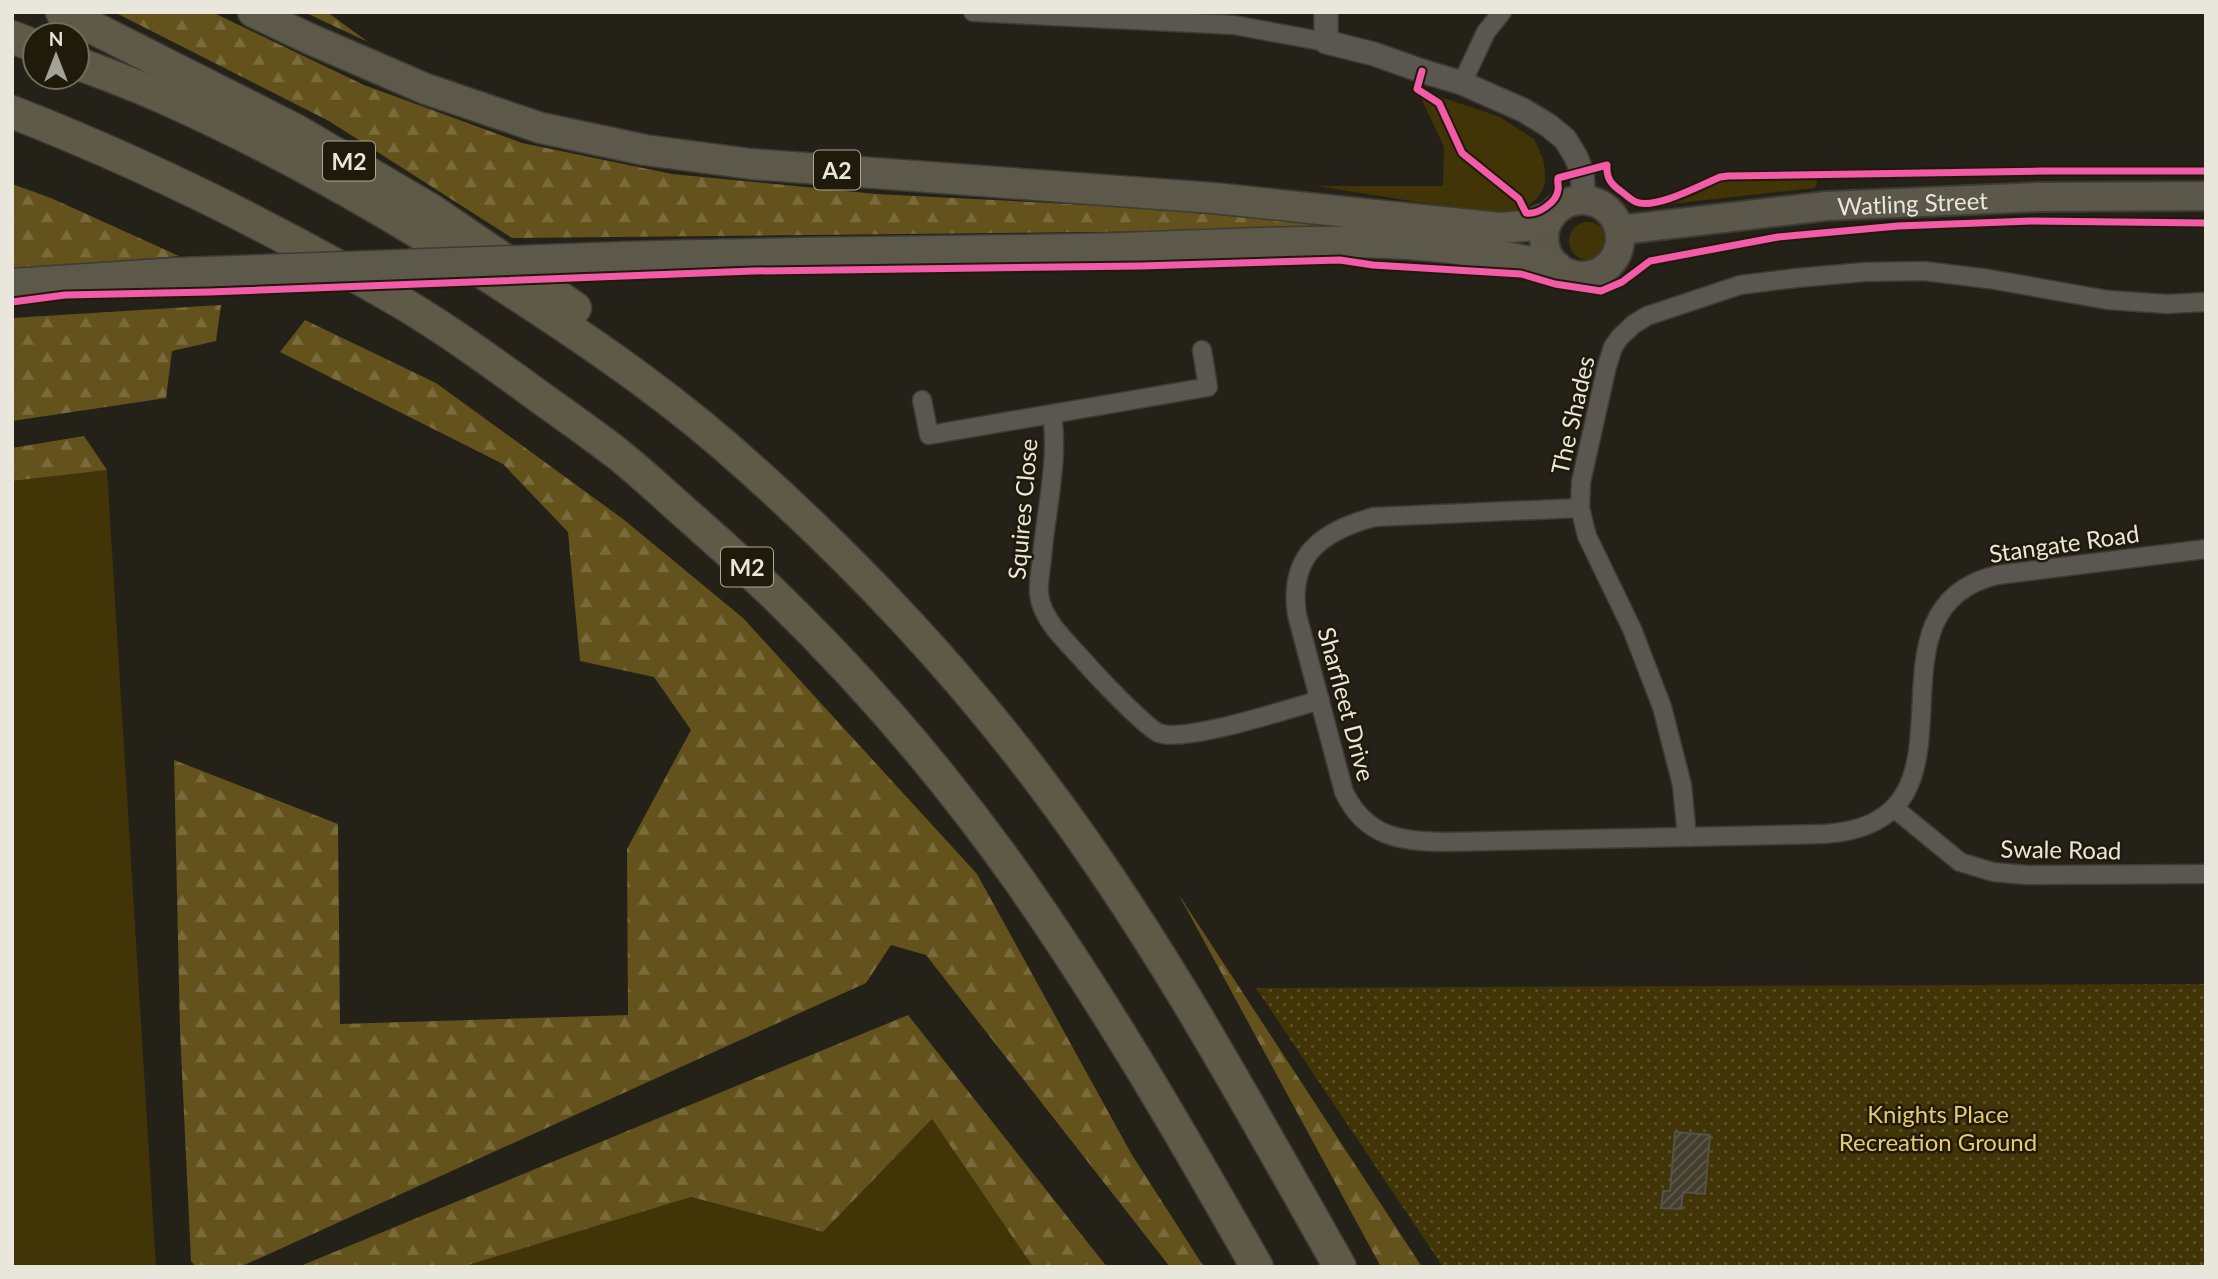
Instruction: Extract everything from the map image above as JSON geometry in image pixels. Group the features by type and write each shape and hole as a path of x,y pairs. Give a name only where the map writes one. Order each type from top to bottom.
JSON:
{"highway":[{"name":"M2","path":"62,12 297,131 431,210 572,305 606,352"},
{"name":"A2","path":"253,12 426,89 541,128 645,150 751,164 1213,198 1500,228 1525,226 1550,216"},
{"name":"M2","path":"91,69 167,99 330,180 442,246 606,352 751,468 864,576 970,691 1044,786 1106,873 1165,964 1340,1267"},
{"name":"M2","path":"12,112 115,154 192,190 264,226 407,306 492,362 620,456 743,564 836,656 870,694 959,800 1017,878 1102,1002 1257,1267"},
{"path":"12,284 177,273 624,257 1271,243 1434,246 1557,267"}],"main road":[{"name":"Watling Street","path":"1620,230 1826,205 2039,197 2206,196"},
{"path":"1567,202 1597,202 1611,212 1620,230 1618,253 1602,271 1591,275 1567,274 1550,259 1545,248 1545,226 1550,216 1567,202"}],"street":[{"path":"973,12 1234,25 1374,54 1462,83 1523,110 1562,136 1581,168 1584,200"},
{"path":"1326,12 1326,42"},
{"path":"1462,83 1483,37 1502,12"},
{"name":"The Shades","path":"1687,837 1682,785 1662,707 1632,629 1587,536 1580,508 1581,482 1607,366 1613,347 1625,331 1640,320 1698,298 1749,284 1831,274 1894,271 1947,273 2108,300 2167,304 2206,302"},
{"name":"Squires Close","path":"922,400 929,435 1208,387 1202,350"},
{"name":"Squires Close","path":"1052,414 1055,442 1039,596 1052,624 1089,667 1151,728 1166,735 1201,732 1320,700"},
{"name":"Sharfleet Drive","path":"1580,508 1374,517 1348,524 1325,536 1312,548 1298,578 1297,615 1341,784 1348,800 1371,825 1395,838 1409,841 1687,837"},
{"name":"Stangate Road","path":"1687,837 1845,832 1872,824 1894,808 1905,793 1915,769 1930,630 1940,611 1961,589 1978,580 1997,575 2206,549"},
{"name":"Swale Road","path":"1894,808 1951,856 1973,868 2027,875 2206,874"}],"green space":[{"path":"114,12 212,12 364,85 522,143 672,174 876,194 1128,207 1384,229 512,238 329,121"},
{"path":"304,12 327,12 368,42"},
{"path":"1417,89 1500,117 1534,139 1545,171 1545,184 1539,196 1525,209 1492,214 1317,186 1443,186 1444,147"},
{"path":"1819,175 1815,188 1670,204 1669,200 1724,178"},
{"path":"12,184 51,198 179,256 12,271"},
{"path":"1588,222 1602,227 1607,241 1602,255 1588,260 1574,255 1569,241 1574,227"},
{"path":"221,305 216,341 172,351 166,398 12,421 12,318"},
{"path":"305,320 436,383 623,519 743,618 977,874 1132,1155 1204,1267 1170,1267 926,955 891,945 866,983 240,1267 196,1267 191,1261 180,1030 174,760 338,824 340,1024 628,1015 627,849 691,730 654,677 580,661 568,532 503,464 280,352"},
{"path":"84,436 107,470 12,481 12,448"},
{"path":"107,470 156,1267 12,1267 12,481"},
{"path":"1179,895 1422,1267 1381,1267"},
{"name":"Knights Place Recreation Ground","path":"2206,984 2206,1267 1443,1267 1256,988"},
{"path":"908,1015 1107,1267 1033,1267 932,1119 823,1232 691,1197 462,1267 298,1267"},
{"path":"932,1119 1033,1267 462,1267 691,1197 823,1232"}],"building":[{"path":"1675,1132 1710,1135 1705,1194 1683,1192 1681,1209 1661,1208 1663,1191 1670,1191"}],"cycle path":[{"path":"1422,71 1417,89 1439,103 1462,153 1519,199 1526,213 1536,212 1551,203 1557,195 1558,178 1607,165 1613,184 1632,200 1644,204 1666,200 1728,176 2206,171"},
{"path":"12,302 65,295 753,271 1141,266 1340,260 1373,265 1521,274 1555,284 1601,291 1622,282 1650,261 1778,237 1898,226 2031,221 2206,223"}]}
